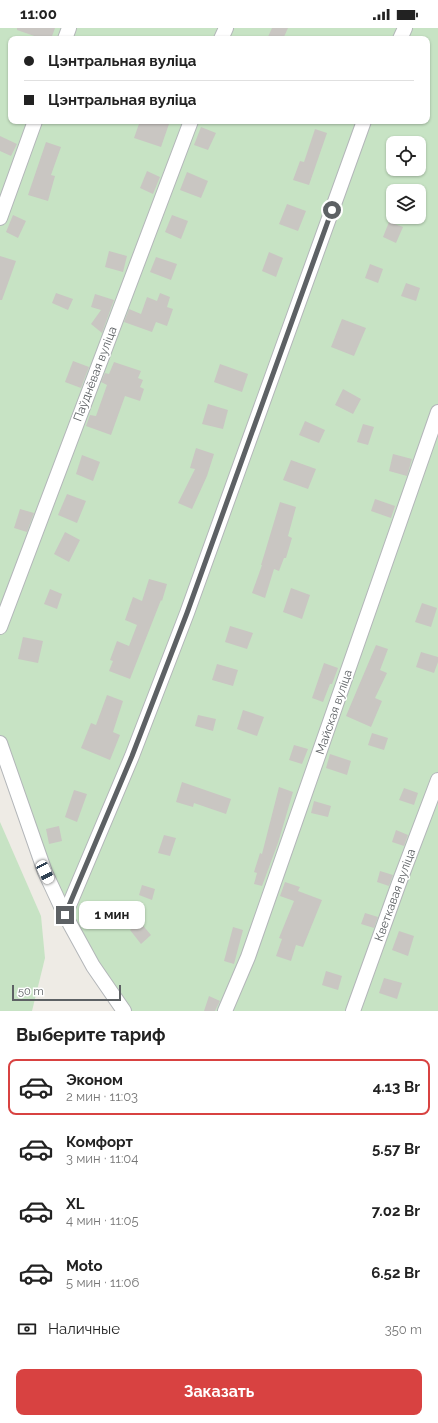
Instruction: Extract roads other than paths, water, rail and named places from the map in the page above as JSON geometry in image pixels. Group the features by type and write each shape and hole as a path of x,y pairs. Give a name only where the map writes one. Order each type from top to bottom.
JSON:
{"street":[{"path":"0,218 34,124"},
{"name":"Паўднёвая вуліца","path":"0,627 190,124"},
{"path":"65,915 132,756 187,613 363,124"},
{"name":"Майская вуліца","path":"225,1011 250,950 438,412"},
{"path":"0,743 45,872 65,915 93,966 124,1011"},
{"name":"Кветкавая вуліца","path":"353,1011 438,780"}]}
